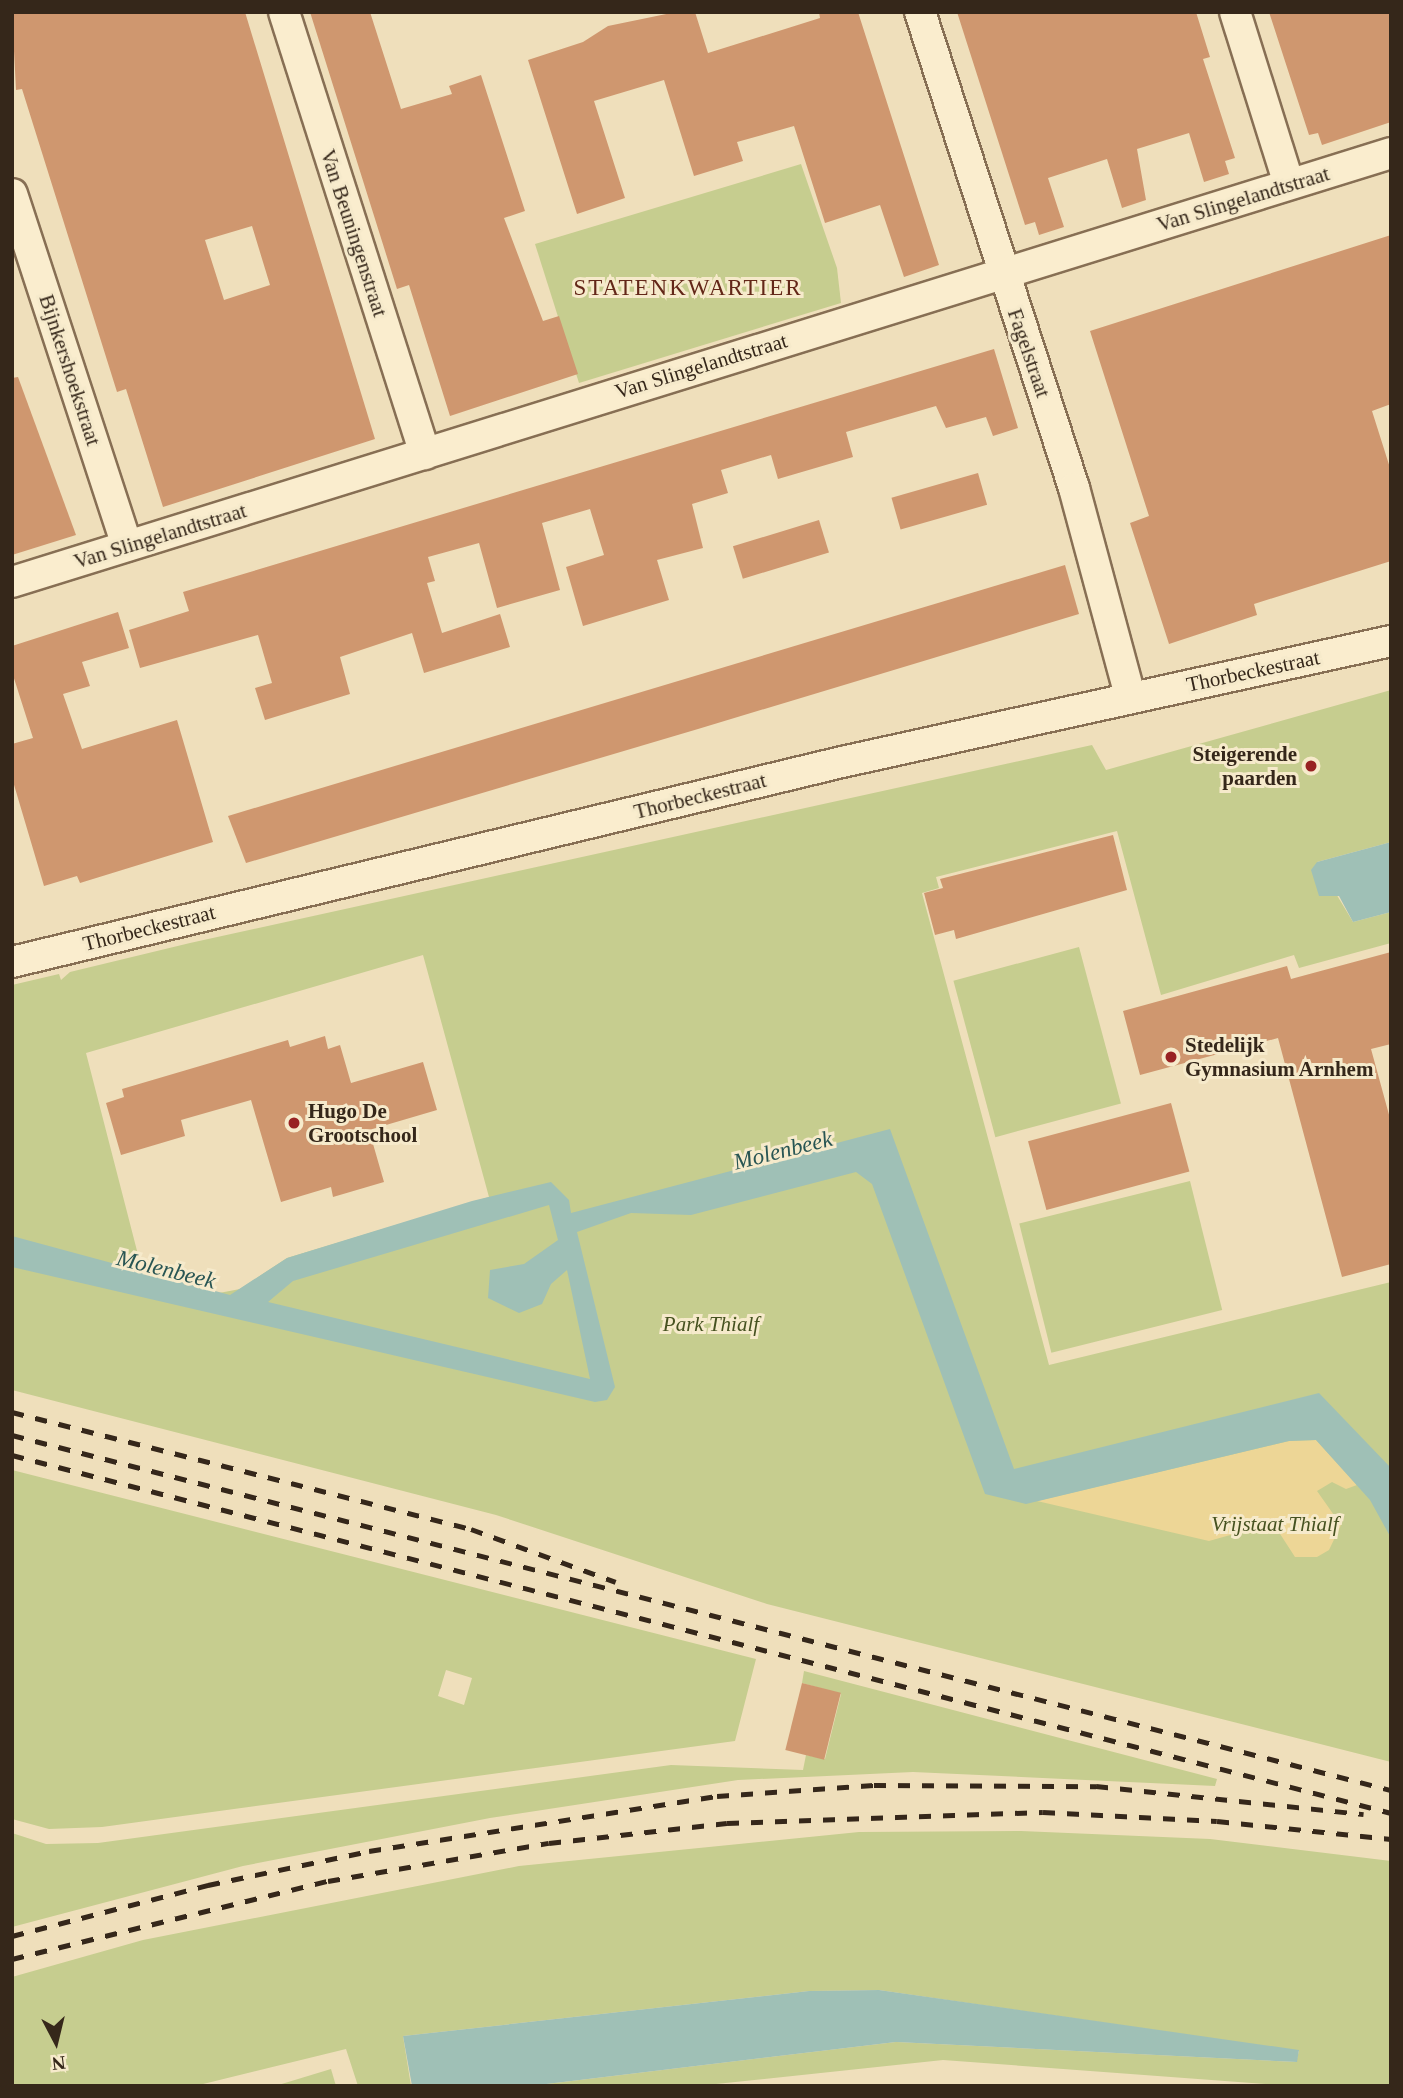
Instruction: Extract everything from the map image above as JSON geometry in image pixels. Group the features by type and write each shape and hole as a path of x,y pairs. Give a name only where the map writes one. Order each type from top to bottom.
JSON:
{"street":[{"name":"Van Beuningenstraat","path":"284,12 425,454"},
{"name":"Fagelstraat","path":"920,12 1000,274 1074,488 1130,696"},
{"path":"1235,12 1289,184"},
{"name":"Van Slingelandtstraat","path":"12,582 1391,153"},
{"name":"Bijnkershoekstraat","path":"12,194 127,546"},
{"name":"Thorbeckestraat","path":"12,962 1130,696 1391,641"}],"green space":[{"path":"801,164 837,268 841,303 579,383 535,244"},
{"name":"Park Thialf","path":"1391,690 1391,842 1317,862 1353,922 1391,912 1391,943 1299,968 1294,955 1161,995 1117,831 936,877 939,888 922,893 1049,1365 1391,1282 1391,1762 767,1604 496,1515 12,1390 12,985 59,974 61,980 70,972 190,943 1092,745 1106,770","holes":["423,955 489,1197 287,1258 240,1289 219,1293 143,1274 86,1053"]},
{"path":"1079,947 1121,1103 995,1137 953,981"},
{"path":"1190,1181 1222,1310 1051,1353 1019,1224"},
{"path":"12,1470 756,1659 735,1741 102,1827 49,1829 12,1819","holes":["446,1670 472,1678 464,1705 438,1696"]},
{"path":"804,1671 1217,1779 1215,1786 913,1772 738,1780 490,1818 243,1866 12,1927 12,1833 46,1844 98,1843 671,1765 803,1770 806,1755 825,1759 841,1694 802,1683"},
{"path":"1021,1831 1210,1839 1391,1861 1391,2086 1291,2086 943,2060 697,2086 530,2086 896,2042 1296,2062 1299,2051 879,1990 809,1991 403,2036 411,2086 358,2086 346,2049 195,2086 12,2086 12,1977 143,1940 519,1866 859,1832"},
{"path":"331,2069 336,2086 275,2086"}],"sand":[{"path":"1316,1440 1357,1485 1346,1489 1332,1482 1317,1491 1341,1525 1329,1550 1317,1557 1295,1557 1273,1523 1209,1541 1037,1501 1289,1441"}],"water":[{"path":"1391,842 1391,912 1353,922 1339,896 1319,896 1311,870 1317,862"},
{"path":"890,1129 1014,1469 1319,1393 1391,1468 1391,1538 1370,1500 1316,1440 1289,1441 1026,1504 985,1494 872,1184 856,1172 691,1215 631,1213 577,1232 615,1387 607,1400 595,1402 12,1267 12,1236 230,1295 287,1258 472,1201 551,1182 569,1200 571,1213","holes":["549,1205 558,1240 524,1264 490,1270 488,1298 519,1313 542,1304 551,1284 567,1270 590,1379 268,1302 293,1281"]},
{"path":"879,1990 1299,2050 1297,2062 896,2042 530,2086 412,2086 403,2036 809,1991"}],"building":[{"path":"12,12 245,12 375,439 163,507 126,389 117,392 22,89 16,90","holes":["252,226 270,285 224,300 205,240"]},
{"path":"310,12 370,12 401,109 452,94 449,86 481,75 525,211 504,218 543,321 559,316 578,374 450,416 409,285 397,289"},
{"path":"676,12 695,12 708,53 820,18 819,12 858,12 939,265 904,277 880,205 825,223 794,126 737,142 743,161 694,176 664,80 594,101 625,198 577,214 528,60 583,42 608,26"},
{"path":"957,12 1196,12 1210,57 1203,59 1235,158 1225,161 1229,174 1204,182 1189,133 1137,149 1146,200 1122,208 1107,159 1048,178 1064,227 1039,235 1035,222 1025,225"},
{"path":"1269,12 1391,12 1391,122 1322,145 1318,133 1309,135"},
{"path":"1391,235 1391,404 1372,411 1391,471 1391,561 1254,604 1257,615 1169,644 1130,523 1149,516 1090,331"},
{"path":"994,349 1018,428 993,436 986,417 946,428 936,406 846,432 853,457 778,479 771,455 721,470 728,493 692,504 703,548 657,560 669,600 583,626 566,567 604,555 590,509 542,523 560,590 497,608 479,543 428,557 435,581 427,583 442,633 500,614 510,647 424,673 412,633 340,657 350,694 265,720 255,688 272,683 258,635 140,668 129,630 189,611 183,592"},
{"path":"18,377 76,535 12,555 12,378"},
{"path":"978,473 987,505 901,530 891,498"},
{"path":"819,520 829,553 743,579 733,546"},
{"path":"1065,565 1079,614 698,729 246,863 228,816"},
{"path":"118,612 129,648 82,662 90,686 63,694 82,749 177,720 213,842 80,883 77,876 44,886 12,778 12,744 33,738 12,672 12,646"},
{"path":"1113,835 1127,890 956,939 954,930 935,935 924,893 943,888 940,879"},
{"path":"1391,952 1391,1044 1371,1049 1391,1122 1391,1264 1342,1277 1278,1038 1140,1075 1123,1011 1287,966 1291,979"},
{"path":"325,1036 328,1049 340,1045 351,1083 423,1062 437,1110 369,1130 384,1182 333,1197 331,1187 281,1202 251,1100 181,1120 185,1136 121,1155 106,1103 124,1097 122,1089 288,1040 290,1047"},
{"path":"1171,1103 1189,1172 1046,1210 1028,1141"},
{"path":"802,1683 841,1693 824,1760 785,1750"}],"railway":[{"path":"12,1412 471,1529 616,1582"},
{"path":"12,1435 1391,1790"},
{"path":"12,1455 1391,1813"},
{"path":"12,1936 208,1885 369,1851 717,1796 874,1785 1096,1786 1364,1814"},
{"path":"12,1959 328,1881 549,1843 727,1823 1043,1812 1217,1821 1391,1839"}],"place":[{"name":"Steigerende paarden","path":"1311,766"},
{"name":"Stedelijk Gymnasium Arnhem","path":"1171,1057"},
{"name":"Hugo De Grootschool","path":"294,1123"}],"district":[{"name":"STATENKWARTIER","path":"688,288"}],"water label":[{"name":"Molenbeek","path":"783,1151"},
{"name":"Molenbeek","path":"166,1270"}],"park label":[{"name":"Vrijstaat Thialf","path":"1275,1524"}]}
